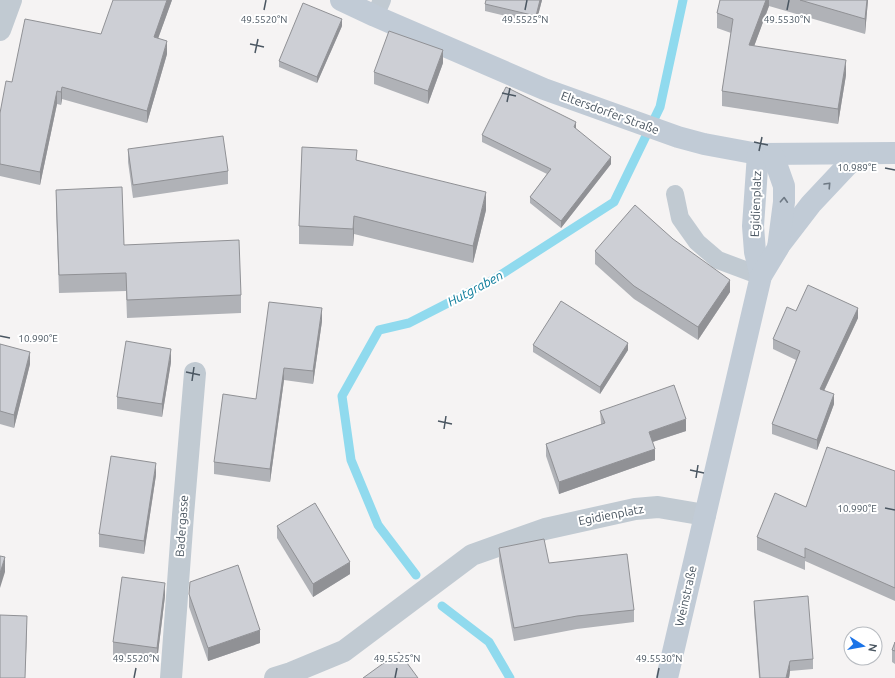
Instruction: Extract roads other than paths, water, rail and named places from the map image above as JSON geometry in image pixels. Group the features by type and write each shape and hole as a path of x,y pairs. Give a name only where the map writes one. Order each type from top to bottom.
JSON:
{"main road":[{"name":"Eltersdorfer Straße","path":"341,0 378,8 544,89 678,137 704,144 765,155 895,153"},
{"path":"778,248 811,204 858,154"},
{"name":"Egidienplatz","path":"705,515 761,276 778,248 784,202 784,186 765,155"},
{"name":"Egidienplatz","path":"761,276 755,252 752,226 765,155"},
{"name":"Weinstraße","path":"667,678 705,515"}],"street":[{"path":"0,30 11,0"},
{"name":"Badergasse","path":"171,678 195,373"},
{"name":"Egidienplatz","path":"275,678 344,651 472,555 545,529 635,509 658,507 705,515"}],"lane":[{"path":"675,194 680,218 697,242 718,260 761,276"}],"waterway":[{"name":"Hutgraben","path":"416,575 378,525 351,460 342,396 379,330 409,323 491,281 614,202 660,107 683,0"},
{"name":"Hutgraben","path":"442,606 489,642 510,678"}]}
